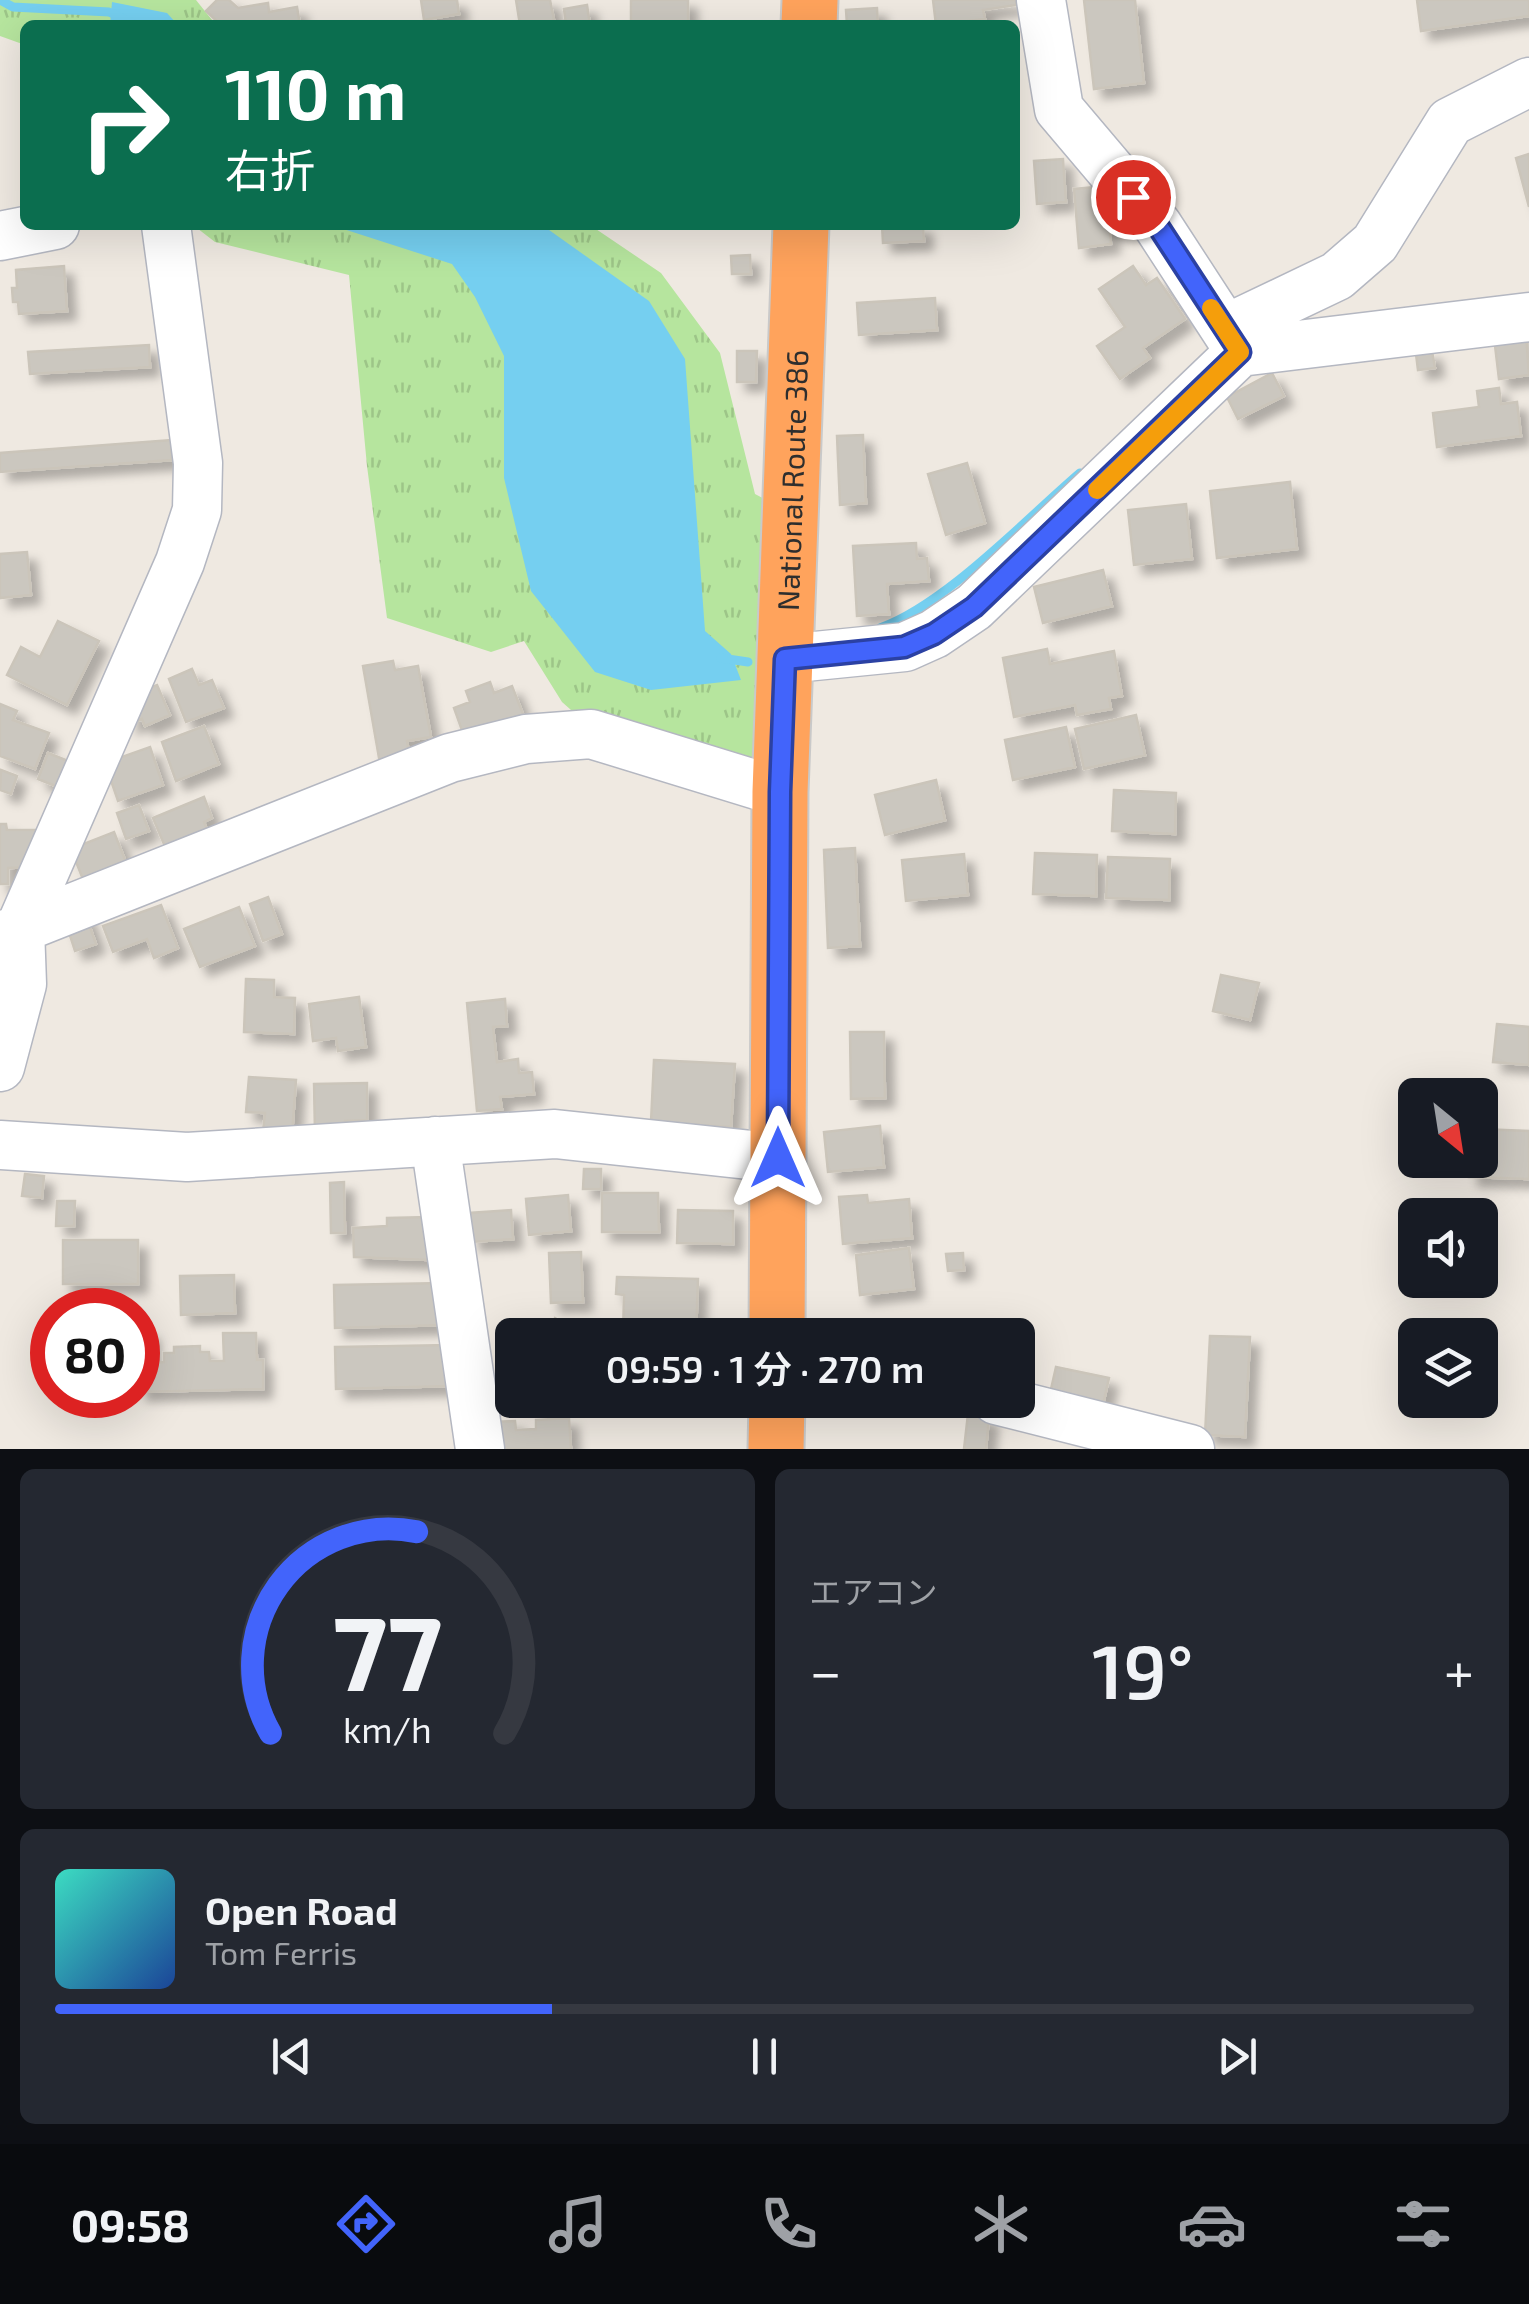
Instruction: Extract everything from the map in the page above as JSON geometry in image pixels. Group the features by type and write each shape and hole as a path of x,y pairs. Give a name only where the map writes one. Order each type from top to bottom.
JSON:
{"highway":[{"name":"National Route 386","path":"777,1318 780,792 802,230"},
{"path":"776,1418 776,1449"}],"street":[{"path":"1042,0 1059,109 1158,226 1233,341"},
{"path":"785,659 904,647 934,634 974,607 1233,341 1337,276 1374,243 1450,122 1529,82"},
{"path":"0,236 30,230"},
{"path":"0,1067 22,984 10,932 180,562 197,510 198,463 167,230"},
{"path":"1233,341 1529,317"},
{"path":"10,932 450,758 526,738 590,734 780,792"},
{"path":"0,1145 187,1158 555,1134 778,1158"},
{"path":"435,1142 480,1449"},
{"path":"1035,1410 1190,1449"}],"green space":[{"path":"0,0 196,0 212,20 20,20 20,43 0,36"},
{"path":"199,230 597,230 661,273 720,353 755,494 782,508 767,762 588,725 562,702 524,641 491,652 387,618 367,466 349,275 215,242"}],"water":[{"path":"112,2 167,13 173,20 110,20"},
{"path":"347,230 549,230 649,301 685,359 705,631 731,654 741,680 651,690 595,672 531,591 504,478 504,356 475,297 452,264"}],"building":[{"path":"217,0 229,0 238,8 268,3 269,12 297,7 299,20 216,20 206,11"},
{"path":"421,0 457,0 459,14 424,20"},
{"path":"516,0 550,0 554,20 519,20"},
{"path":"631,0 688,0 688,20 631,20"},
{"path":"933,0 1016,0 1016,5 983,10 985,19 935,20"},
{"path":"1084,0 1135,0 1144,83 1094,89"},
{"path":"1417,0 1529,0 1529,16 1421,31"},
{"path":"587,5 589,20 565,20 564,9"},
{"path":"877,8 878,20 847,20 846,10"},
{"path":"1529,154 1529,207 1516,158"},
{"path":"1063,159 1066,202 1037,204 1034,161"},
{"path":"1106,186 1111,244 1079,248 1074,189"},
{"path":"882,230 923,230 924,241 883,243"},
{"path":"750,255 751,274 732,274 731,256"},
{"path":"64,266 67,311 19,314 12,288 17,288 16,270"},
{"path":"1133,266 1146,285 1157,278 1185,319 1143,348 1150,358 1120,379 1097,346 1125,327 1099,289"},
{"path":"935,298 937,330 859,335 857,303"},
{"path":"1526,332 1529,375 1499,379 1494,337"},
{"path":"149,345 150,367 30,374 28,352"},
{"path":"737,351 757,351 756,382 737,382"},
{"path":"1432,351 1435,368 1418,370 1416,354"},
{"path":"1272,373 1284,396 1238,419 1227,397"},
{"path":"1499,388 1501,404 1517,402 1521,436 1437,447 1433,413 1479,407 1477,391"},
{"path":"863,435 866,503 840,505 837,436"},
{"path":"171,440 172,460 0,472 0,453"},
{"path":"967,463 985,523 946,535 928,474"},
{"path":"1290,482 1297,549 1217,558 1210,491"},
{"path":"1186,504 1192,559 1134,565 1128,510"},
{"path":"916,543 917,559 927,558 929,581 887,584 889,614 857,616 853,546"},
{"path":"27,552 31,595 0,598 0,554"},
{"path":"1103,570 1112,606 1043,623 1034,587"},
{"path":"58,621 99,641 67,705 7,675 21,647 40,657"},
{"path":"1047,649 1050,664 1114,651 1122,696 1109,698 1111,709 1077,715 1075,705 1014,717 1003,658"},
{"path":"393,661 395,670 418,666 431,737 407,741 412,770 382,775 363,666"},
{"path":"192,669 199,685 212,680 224,708 186,722 169,679"},
{"path":"490,682 494,693 512,686 523,714 464,736 454,708 470,702 466,691"},
{"path":"157,685 170,715 145,726 142,719 128,725 132,695"},
{"path":"0,704 17,711 13,720 49,733 35,769 0,756"},
{"path":"1136,715 1145,755 1084,769 1075,729"},
{"path":"204,726 219,764 176,781 162,742"},
{"path":"1066,727 1075,767 1013,780 1005,740"},
{"path":"150,747 163,785 118,801 105,763"},
{"path":"48,753 68,761 58,787 38,779"},
{"path":"1,770 17,776 11,794 0,790"},
{"path":"936,780 945,820 885,835 875,795"},
{"path":"1114,790 1176,793 1175,834 1112,831"},
{"path":"204,797 212,818 204,822 211,839 169,856 153,818"},
{"path":"139,805 149,831 126,839 117,813"},
{"path":"0,824 6,824 7,830 36,830 36,867 8,868 8,884 0,884"},
{"path":"114,832 129,870 86,887 71,849"},
{"path":"855,848 860,946 828,948 824,850"},
{"path":"1035,853 1097,855 1096,896 1033,894"},
{"path":"964,854 968,895 906,901 902,860"},
{"path":"1108,857 1170,859 1169,900 1106,898"},
{"path":"268,897 282,934 263,941 250,904"},
{"path":"161,905 178,948 154,958 147,939 113,952 103,926"},
{"path":"239,907 255,946 200,967 184,929"},
{"path":"85,913 96,944 75,951 65,920"},
{"path":"1221,975 1259,983 1250,1020 1213,1011"},
{"path":"246,979 274,980 274,997 295,998 294,1034 244,1032"},
{"path":"359,997 366,1047 338,1051 336,1038 313,1041 309,1004"},
{"path":"505,999 507,1026 493,1027 497,1062 518,1059 519,1073 532,1072 534,1094 500,1097 502,1109 477,1111 467,1003"},
{"path":"1497,1024 1529,1027 1529,1065 1493,1062"},
{"path":"850,1032 884,1032 885,1098 851,1099"},
{"path":"654,1060 735,1064 731,1127 651,1122"},
{"path":"249,1077 296,1080 292,1135 263,1132 265,1113 246,1112"},
{"path":"367,1083 367,1120 345,1121 345,1134 315,1134 314,1084"},
{"path":"880,1126 884,1167 828,1172 824,1132"},
{"path":"1498,1130 1529,1131 1529,1179 1498,1178"},
{"path":"584,1169 601,1169 601,1189 583,1189"},
{"path":"25,1174 44,1176 42,1198 22,1196"},
{"path":"344,1182 345,1233 331,1233 330,1183"},
{"path":"602,1193 658,1193 659,1232 602,1232"},
{"path":"568,1195 571,1231 529,1235 526,1199"},
{"path":"867,1195 868,1203 909,1199 912,1238 843,1244 839,1197"},
{"path":"57,1201 75,1201 74,1226 56,1226"},
{"path":"511,1210 513,1239 471,1242 469,1213"},
{"path":"678,1210 733,1211 733,1244 677,1243"},
{"path":"429,1217 429,1260 354,1257 353,1228 387,1226 387,1218"},
{"path":"63,1240 138,1240 138,1284 63,1284"},
{"path":"909,1248 914,1289 860,1295 856,1255"},
{"path":"581,1252 583,1302 551,1303 549,1253"},
{"path":"963,1253 964,1270 948,1271 946,1254"},
{"path":"234,1275 235,1313 181,1315 180,1276"},
{"path":"617,1277 698,1279 697,1318 623,1318 624,1295 616,1294"},
{"path":"444,1283 445,1325 335,1328 334,1285"},
{"path":"223,1333 256,1333 257,1360 263,1360 263,1389 160,1391 160,1362 164,1362 164,1353 174,1353 174,1347 200,1346 200,1352 209,1352 210,1361 224,1361"},
{"path":"1210,1336 1250,1337 1245,1437 1205,1435"},
{"path":"450,1345 451,1386 336,1389 335,1347"},
{"path":"1056,1367 1109,1378 1100,1418 1047,1407"},
{"path":"569,1418 571,1449 491,1449 489,1422 515,1421 516,1430 536,1429 536,1420"},
{"path":"968,1418 989,1418 986,1449 964,1449"}],"waterway":[{"path":"0,0 13,7 109,12 126,20"},
{"path":"880,628 958,581 1080,473"},
{"path":"721,658 748,662"}],"slow traffic":[{"path":"1097,490 1240,352 1211,308"}],"route":[{"path":"778,1158 780,792 785,659 904,647 934,634 974,607 1240,352 1158,226 1133,197"}]}
